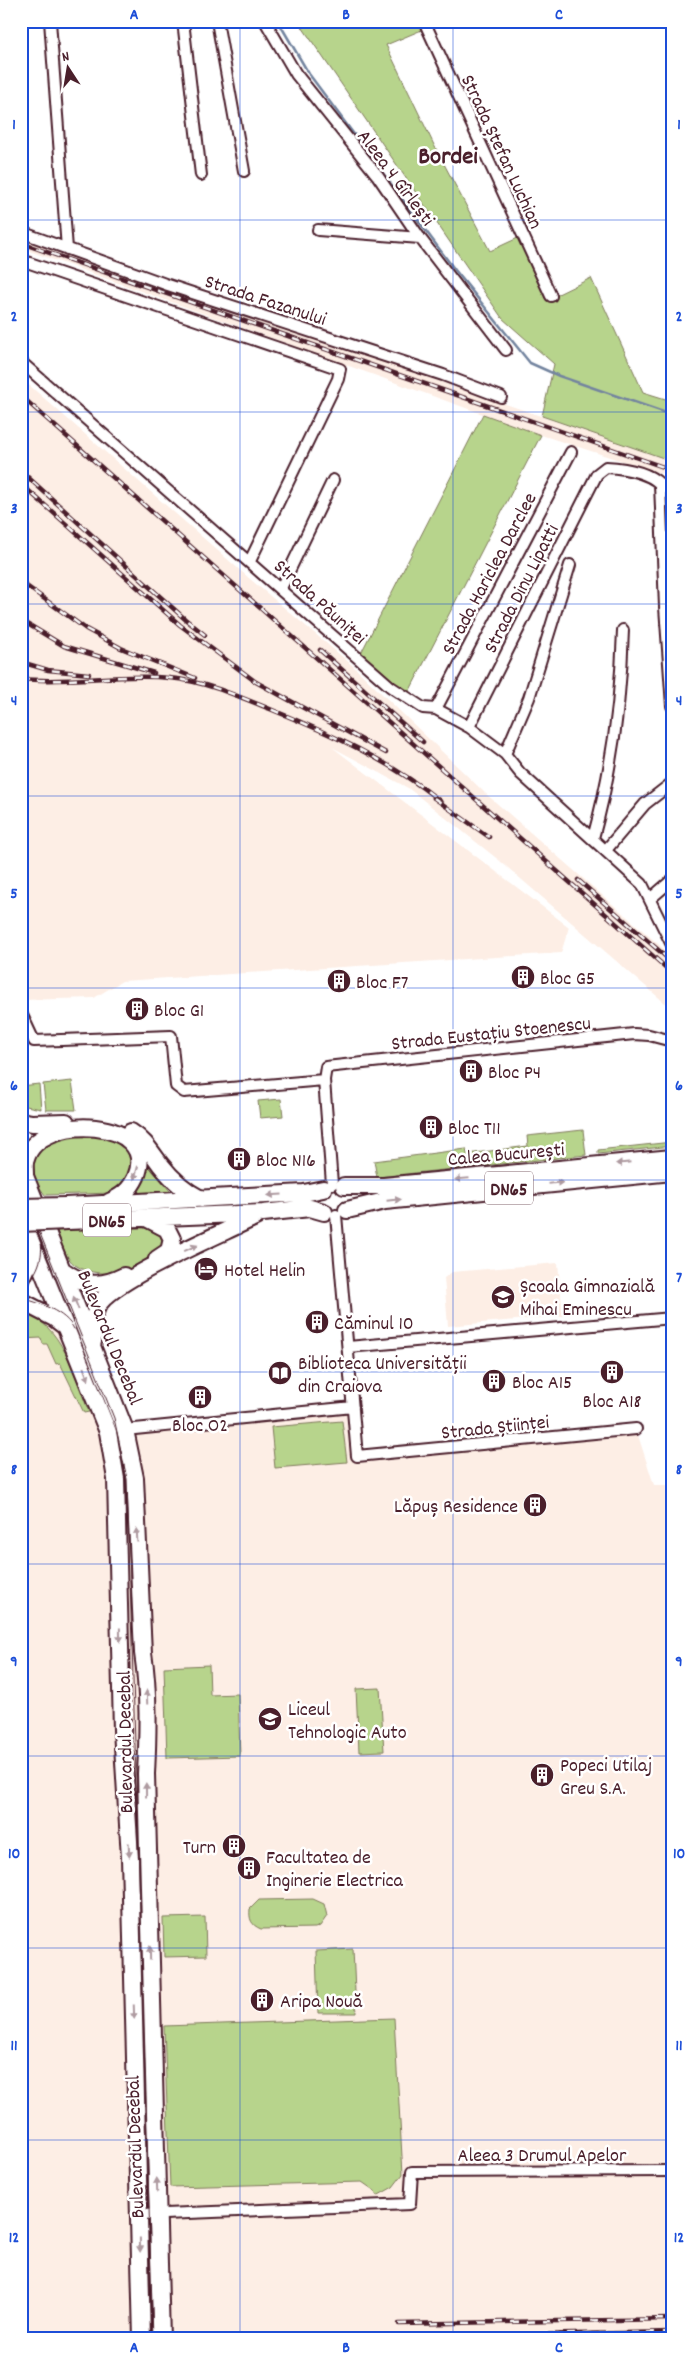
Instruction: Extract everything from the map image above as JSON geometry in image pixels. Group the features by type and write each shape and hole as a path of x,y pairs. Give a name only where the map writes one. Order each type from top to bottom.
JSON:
{"main road":[{"path":"21,1121 32,1123 80,1121 120,1126 135,1134 149,1147 173,1178 189,1193 201,1199"},
{"path":"23,1170 26,1158 37,1140 54,1131 78,1128 112,1130 126,1137 136,1147 139,1159 138,1172 133,1183 124,1194 102,1205"},
{"name":"Calea București","path":"21,1223 102,1205 304,1193 333,1186 384,1186 672,1158"},
{"name":"Bulevardul Decebal","path":"23,1170 125,1430 134,1478 143,1653 147,1679 148,1731 146,1774 161,2339"},
{"name":"Calea București","path":"21,1207 67,1214 146,1218 263,1213 310,1208 336,1212 386,1201 672,1172"},
{"path":"333,1186 350,1196 350,1203 336,1212 320,1206 319,1199 333,1186"},
{"path":"93,1348 95,1313 97,1306 106,1296 123,1283 177,1254 263,1213"},
{"name":"Bulevardul Decebal","path":"21,1217 68,1329 108,1432 116,1479 122,1730 130,1857 142,2339"},
{"path":"61,1269 83,1283 111,1282 164,1256 172,1245 170,1233 158,1223 146,1218"},
{"path":"21,1280 30,1262 31,1241"},
{"path":"21,1301 54,1318 68,1329"}],"street":[{"path":"50,21 68,249"},
{"path":"182,21 201,175"},
{"path":"217,21 244,171"},
{"name":"Aleea 4 Gîrlești","path":"265,21 296,74 377,175 420,238 506,350"},
{"name":"Strada Ștefan Luchian","path":"424,21 551,296"},
{"path":"318,230 420,238"},
{"name":"Strada Fazanului","path":"21,232 276,321 443,375 501,397"},
{"path":"21,260 340,370 338,379 250,561"},
{"name":"Strada Păuniței","path":"21,362 281,588 391,687 423,708 436,709 469,728 505,754 520,773 642,884 672,945"},
{"name":"Strada Hariclea Darclee","path":"436,709 571,452"},
{"name":"Strada Dinu Lipatti","path":"469,728 597,474 606,466 620,468 653,478 660,484 665,607 672,706"},
{"path":"281,588 332,480"},
{"path":"505,754 529,698 570,565"},
{"path":"593,838 609,776 622,676 623,630"},
{"path":"606,850 645,804 672,783"},
{"path":"650,899 672,880"},
{"path":"21,1013 34,1041 160,1034 171,1036 176,1086 184,1092 324,1080 333,1186"},
{"name":"Strada Eustațiu Stoenescu","path":"324,1080 326,1067 634,1034 650,1035 672,1041"},
{"path":"125,1430 353,1408 336,1212"},
{"path":"348,1347 672,1318"},
{"name":"Strada Științei","path":"353,1408 357,1456 636,1430"},
{"name":"Aleea 3 Drumul Apelor","path":"157,2214 410,2204 412,2172 672,2171"},
{"path":"140,2215 157,2214"}],"shaded area":[{"path":"21,238 672,461 672,477 541,435 21,248"},
{"path":"21,378 250,579 351,664 485,793 672,956 672,1009 500,861 408,788 332,747 569,927 561,953 122,981 94,998 21,1000"},
{"name":"Școala Gimnazială Mihai Eminescu","path":"558,1263 563,1316 448,1326 444,1278 452,1272"},
{"path":"21,1301 68,1329 108,1432 353,1407 357,1456 636,1429 654,1485 672,1485 672,2339 21,2339"}],"green space":[{"path":"298,21 420,21 424,29 386,45 434,145 490,251 520,237 548,299 591,278 643,392 672,401 672,461 542,416 554,364 502,318"},
{"path":"483,414 541,435 408,694 400,691 361,653"},
{"path":"72,1081 76,1110 46,1110 43,1084"},
{"path":"39,1084 41,1109 21,1105 21,1086"},
{"path":"281,1099 283,1116 260,1118 258,1101"},
{"path":"583,1130 586,1155 377,1177 374,1161 466,1149 467,1154 528,1146 527,1136"},
{"path":"55,1135 115,1136 131,1155 130,1172 126,1180 114,1193 45,1195 35,1181 32,1156"},
{"path":"672,1142 672,1146 598,1154 598,1150"},
{"path":"144,1161 171,1192 133,1193"},
{"path":"146,1228 162,1235 166,1244 148,1260 124,1271 111,1273 98,1273 75,1265 66,1254 57,1231"},
{"path":"21,1312 35,1318 47,1327 57,1339 72,1367 89,1412 84,1413 60,1363 56,1364 47,1344 43,1344 41,1338 21,1339"},
{"path":"342,1421 347,1462 275,1468 271,1427"},
{"path":"209,1665 210,1695 238,1694 240,1756 167,1758 164,1667"},
{"path":"380,1688 384,1751 359,1752 356,1689"},
{"path":"313,1899 324,1904 327,1916 320,1926 315,1928 261,1929 255,1926 250,1919 250,1909 259,1900"},
{"path":"205,1917 206,1956 164,1957 163,1918"},
{"path":"353,1949 356,2013 318,2013 316,1951"},
{"path":"394,2018 403,2174 393,2187 377,2196 375,2191 362,2182 170,2187 164,2026"}],"waterway":[{"path":"278,21 309,74 455,270 530,363 559,376 672,415"}],"tram line":[{"path":"21,1186 114,1418 127,1479 153,2339"},
{"path":"21,1289 30,1280 40,1262 41,1242"},
{"path":"21,1298 43,1305 58,1313 74,1329"}],"railway":[{"path":"21,243 672,470"},
{"path":"21,396 672,973"},
{"path":"21,471 205,635"},
{"path":"21,484 180,625 256,682 386,753"},
{"path":"21,582 86,629 121,648 195,678"},
{"path":"21,620 64,646 154,673"},
{"path":"320,650 423,742"},
{"path":"21,662 48,670 89,674"},
{"path":"21,679 58,680 151,677 195,682 233,694 337,738 380,760 421,786 440,801"},
{"path":"434,798 489,837"},
{"path":"578,880 672,962"},
{"path":"399,2324 672,2319"},
{"path":"343,2339 672,2332"}],"place":[{"name":"Bloc G5","path":"523,977"},
{"name":"Bloc F7","path":"339,981"},
{"name":"Bloc G1","path":"137,1009"},
{"name":"Bloc P4","path":"471,1071"},
{"name":"Bloc T11","path":"431,1127"},
{"name":"Bloc N16","path":"239,1159"},
{"name":"Hotel Helin","path":"206,1269"},
{"name":"Școala Gimnazială Mihai Eminescu","path":"503,1297"},
{"name":"Căminul 10","path":"317,1322"},
{"name":"Bloc A18","path":"612,1372"},
{"name":"Biblioteca Universității din Craiova","path":"280,1373"},
{"name":"Bloc A15","path":"494,1381"},
{"name":"Bloc O2","path":"200,1397"},
{"name":"Lăpuș Residence","path":"535,1505"},
{"name":"Liceul Tehnologic Auto","path":"270,1719"},
{"name":"Popeci Utilaj Greu S.A.","path":"542,1775"},
{"name":"Turn","path":"234,1846"},
{"name":"Facultatea de Inginerie Electrica","path":"249,1868"},
{"name":"Aripa Nouă","path":"262,2000"}],"district":[{"name":"Bordei","path":"448,154"}]}
